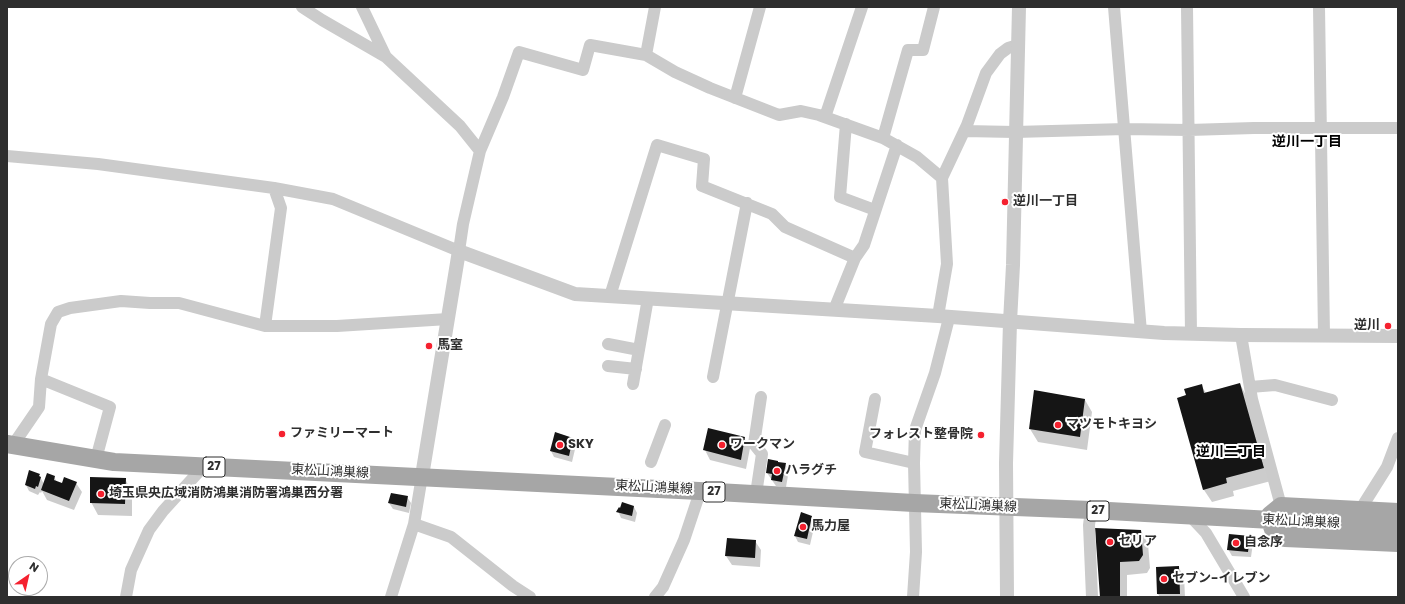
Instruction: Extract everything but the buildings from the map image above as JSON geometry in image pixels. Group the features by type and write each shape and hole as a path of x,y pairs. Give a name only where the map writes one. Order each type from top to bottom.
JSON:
{"main road":[{"name":"東松山鴻巣線","path":"10,445 114,462 422,476 1006,508 1091,510 1398,528"},
{"path":"1398,512 1281,506 1270,515 1270,521 1274,532 1285,538 1398,543"}],"street":[{"path":"302,7 386,57 460,126 480,152"},
{"path":"362,7 386,57"},
{"path":"646,55 655,7"},
{"path":"734,98 760,7"},
{"path":"825,117 862,7"},
{"path":"883,138 908,50 923,50 934,7"},
{"path":"1007,597 1006,508 1019,7"},
{"path":"1114,7 1141,332"},
{"path":"1187,7 1191,334"},
{"path":"1319,7 1324,335"},
{"path":"391,597 414,524 463,224 480,152 503,98 519,52 583,70 590,45 646,55 675,72 734,98 779,115 801,111 825,117 883,138 918,157 942,178"},
{"path":"912,597 916,552 914,503 915,430 935,373 944,317 947,264 942,178 964,131 986,73 1000,54 1008,48 1018,45"},
{"path":"846,124 840,197 875,210"},
{"path":"964,131 1015,132 1125,129 1189,130 1254,128 1398,128"},
{"path":"610,296 657,145 704,159 702,186 772,214 785,227 855,258"},
{"path":"834,310 855,258 864,245 897,145"},
{"path":"7,156 98,164 274,188 333,199 459,251 575,294 944,317 1141,332 1241,335 1398,336"},
{"path":"265,326 281,208 274,188"},
{"path":"713,377 747,203"},
{"path":"633,384 648,298"},
{"path":"10,445 39,407 41,379 51,324 58,312 70,308 122,301 179,303 265,326 337,326 448,319"},
{"path":"1241,335 1250,387 1281,506"},
{"path":"608,344 639,350"},
{"path":"608,366 636,369"},
{"path":"41,379 110,407 96,459"},
{"path":"1250,387 1275,385 1332,400"},
{"path":"756,494 762,454 754,444 761,396"},
{"path":"875,399 865,452 914,463"},
{"path":"651,462 665,425"},
{"path":"1360,510 1387,467 1398,438"},
{"path":"126,597 131,570 149,530 204,466"},
{"path":"655,597 663,587 684,540 699,491"},
{"path":"1091,510 1089,525 1092,597"},
{"path":"1190,516 1206,533 1243,597"},
{"path":"414,524 451,537 513,586 530,597"}],"place":[{"name":"逆川一丁目","path":"1005,202"},
{"name":"逆川","path":"1388,326"},
{"name":"馬室","path":"429,346"},
{"name":"マツモトキヨシ","path":"1058,425"},
{"name":"ファミリーマート","path":"282,434"},
{"name":"フォレスト整骨院","path":"981,435"},
{"name":"SKY","path":"560,445"},
{"name":"ワークマン","path":"722,445"},
{"name":"ハラグチ","path":"777,471"},
{"name":"埼玉県央広域消防鴻巣消防署鴻巣西分署","path":"101,494"},
{"name":"馬力屋","path":"803,527"},
{"name":"セリア","path":"1110,542"},
{"name":"自念序","path":"1236,543"},
{"name":"セブン-イレブン","path":"1164,579"}],"district":[{"name":"逆川一丁目","path":"1307,142"},
{"name":"逆川二丁目","path":"1231,452"}]}
